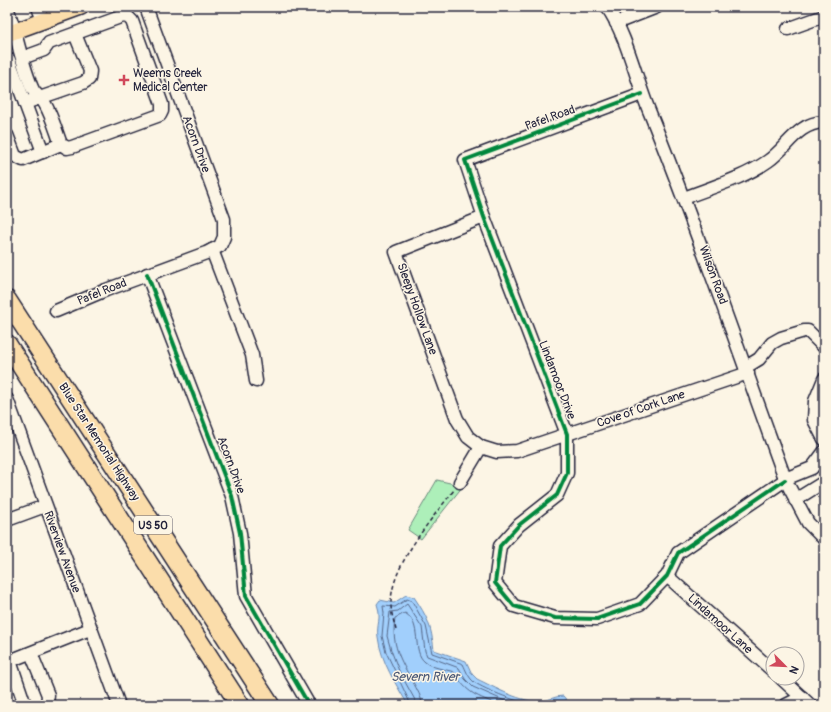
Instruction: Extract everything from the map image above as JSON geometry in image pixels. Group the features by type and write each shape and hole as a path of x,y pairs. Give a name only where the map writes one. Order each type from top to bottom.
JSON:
{"highway":[{"path":"7,294 36,344"},
{"name":"Blue Star Memorial Highway","path":"7,300 270,705"},
{"name":"Blue Star Memorial Highway","path":"7,344 240,705"},
{"path":"7,348 21,367"}],"main road":[{"path":"11,32 40,14 80,7"}],"street":[{"path":"7,7 11,32 34,92 45,104 61,144 67,148 72,148 160,115 162,110 162,104 132,21 128,16 123,16 49,43 44,50 22,58"},
{"name":"Acorn Drive","path":"146,7 224,219 224,237 220,246 147,274 232,496 240,533 246,596 309,705"},
{"name":"Wilson Road","path":"607,7 616,23 642,94 684,198 785,479 808,523 824,539"},
{"path":"616,23 657,7"},
{"path":"788,29 824,16"},
{"path":"25,103 83,83 89,79 90,71 74,34"},
{"path":"7,60 9,60 43,152"},
{"name":"Pafel Road","path":"465,160 642,94"},
{"path":"684,198 748,173 769,161 800,130 816,122 824,122"},
{"path":"7,135 15,156 18,159 23,160 61,144"},
{"name":"Lindamoor Drive","path":"465,160 484,217 567,434 567,473 557,495 519,525 500,546 495,583 514,606 555,618 597,619 640,604 667,576 678,552 785,479 812,468 824,452"},
{"name":"Sleepy Hollow Lane","path":"481,447 468,437 457,418 396,252 484,217"},
{"path":"212,250 252,355 256,381"},
{"name":"Pafel Road","path":"56,311 147,274"},
{"name":"Cove of Cork Lane","path":"481,447 497,452 517,451 747,370 772,343 790,334 808,330 824,347"},
{"path":"824,379 815,401 814,420 824,439"},
{"name":"Riverview Avenue","path":"7,400 119,705"},
{"path":"460,482 481,447"},
{"path":"795,500 824,482"},
{"path":"7,520 45,506"},
{"name":"Lindamoor Lane","path":"667,576 765,664"},
{"path":"25,705 8,662 90,629"},
{"path":"31,653 48,695 47,705"},
{"path":"790,686 806,701"},
{"path":"786,705 806,701"}],"path":[{"path":"396,630 391,606 392,590 404,560 416,539 460,482"}],"green space":[{"path":"437,480 463,486 421,539 408,530"}],"water":[{"name":"Severn River","path":"406,595 414,597 426,616 432,634 434,650 466,661 472,674 477,679 526,700 542,701 563,696 571,705 408,705 382,655 378,637 379,614 377,604 380,600 394,603"}],"cycle path":[{"path":"642,94 465,160 484,217 567,434 567,473 557,495 519,525 500,546 495,583 514,606 555,618 597,619 640,604 667,576 678,553 785,480"},
{"path":"147,274 232,496 240,533 246,596 309,705"}],"place":[{"name":"Weems Creek Medical Center","path":"124,80"}]}
